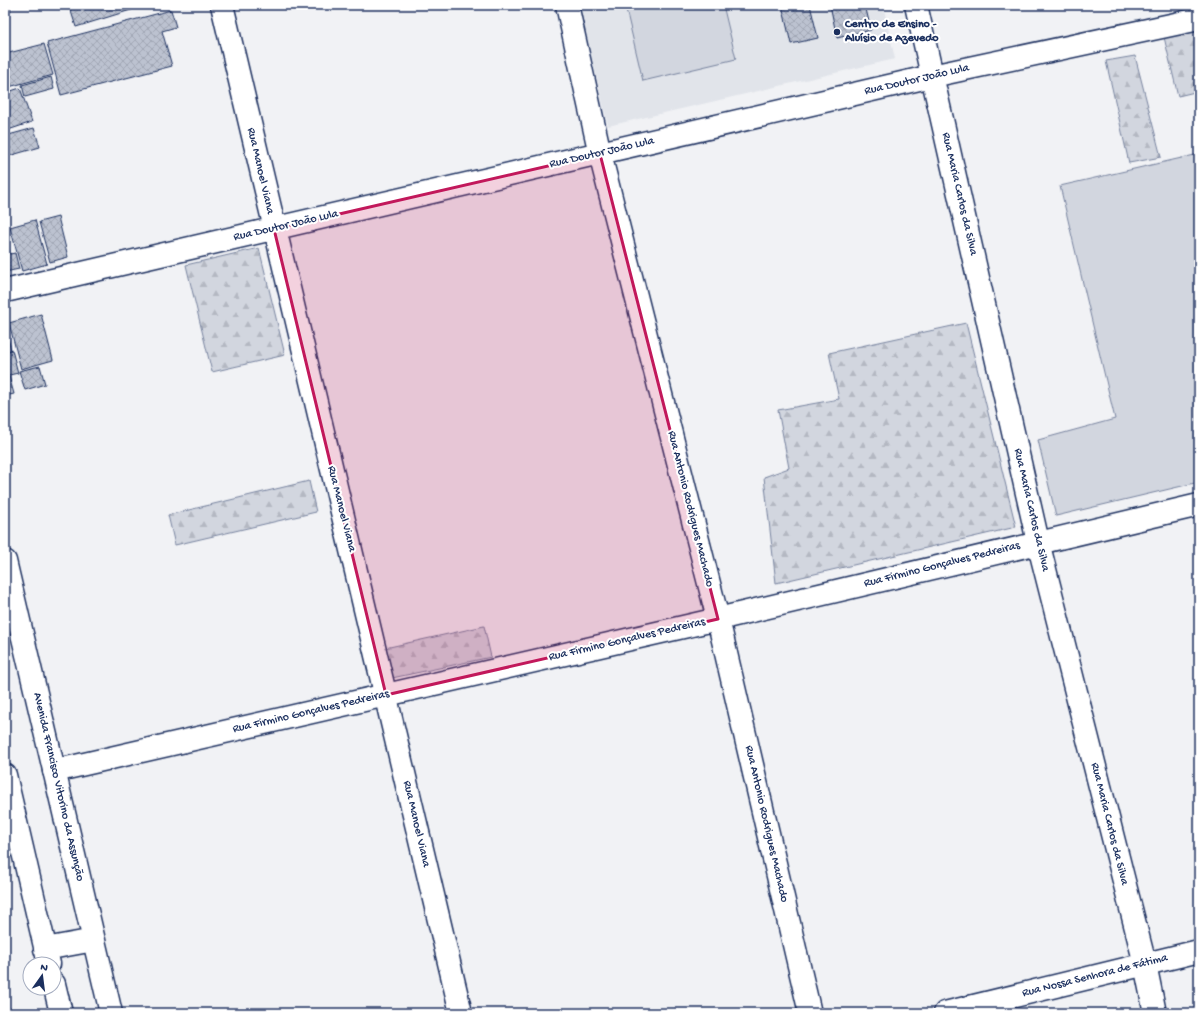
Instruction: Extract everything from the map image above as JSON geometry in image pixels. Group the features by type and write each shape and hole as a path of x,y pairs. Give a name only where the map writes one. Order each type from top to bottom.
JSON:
{"street":[{"name":"Rua Manoel Viana","path":"222,5 461,1013"},
{"name":"Rua Antonio Rodrigues Machado","path":"568,5 600,154 718,619 810,1013"},
{"name":"Rua Maria Carlos da Silva","path":"916,5 1038,542 1145,964 1155,1013"},
{"name":"Rua Doutor João Lula","path":"5,291 932,76 1199,19"},
{"name":"Rua Firmino Gonçalves Pedreiras","path":"54,771 718,619 1199,505"},
{"name":"Avenida Francisco Vitorino da Assunção","path":"5,561 111,1013"},
{"path":"5,775 47,956"},
{"path":"50,956 94,940"},
{"name":"Rua Nossa Senhora de Fátima","path":"945,1013 1199,951"},
{"path":"57,996 61,1013"}],"highlighted area":[{"path":"600,154 718,619 386,695 274,229"}],"shaded area":[{"path":"579,5 883,5 895,59 608,126"}],"green space":[{"path":"625,5 723,5 736,59 643,81"},
{"path":"1199,30 1199,91 1178,96 1164,37"},
{"path":"1135,56 1161,157 1129,163 1106,61"},
{"path":"1199,154 1199,482 1056,516 1038,440 1115,419 1060,186"},
{"path":"259,248 285,355 212,372 186,265"},
{"path":"966,323 1016,527 776,583 764,477 789,468 778,410 839,399 829,353"},
{"path":"309,481 316,512 175,545 168,515"},
{"path":"484,626 491,657 392,678 385,648"}],"building":[{"path":"5,5 9,5 11,11 5,13"},
{"path":"69,5 147,5 76,27"},
{"path":"782,5 810,5 818,38 791,44"},
{"path":"830,5 865,5 871,30 837,38"},
{"path":"171,10 176,27 162,31 172,66 61,95 47,43"},
{"path":"44,44 53,75 5,88 5,54"},
{"path":"51,77 54,89 25,97 22,85"},
{"path":"20,88 32,122 5,131 5,93"},
{"path":"34,128 40,147 5,157 5,136"},
{"path":"58,217 68,257 50,262 39,222"},
{"path":"35,220 47,264 22,271 10,227"},
{"path":"5,235 10,254 15,253 19,269 5,272"},
{"path":"41,314 53,360 21,369 9,323"},
{"path":"5,325 11,350 5,351"},
{"path":"12,350 18,373 5,376 5,352"},
{"path":"40,366 45,384 25,390 19,371"},
{"path":"9,376 14,394 5,396 5,377"}],"place":[{"name":"Centro de Ensino - Aluísio de Azevedo","path":"837,32"}]}
